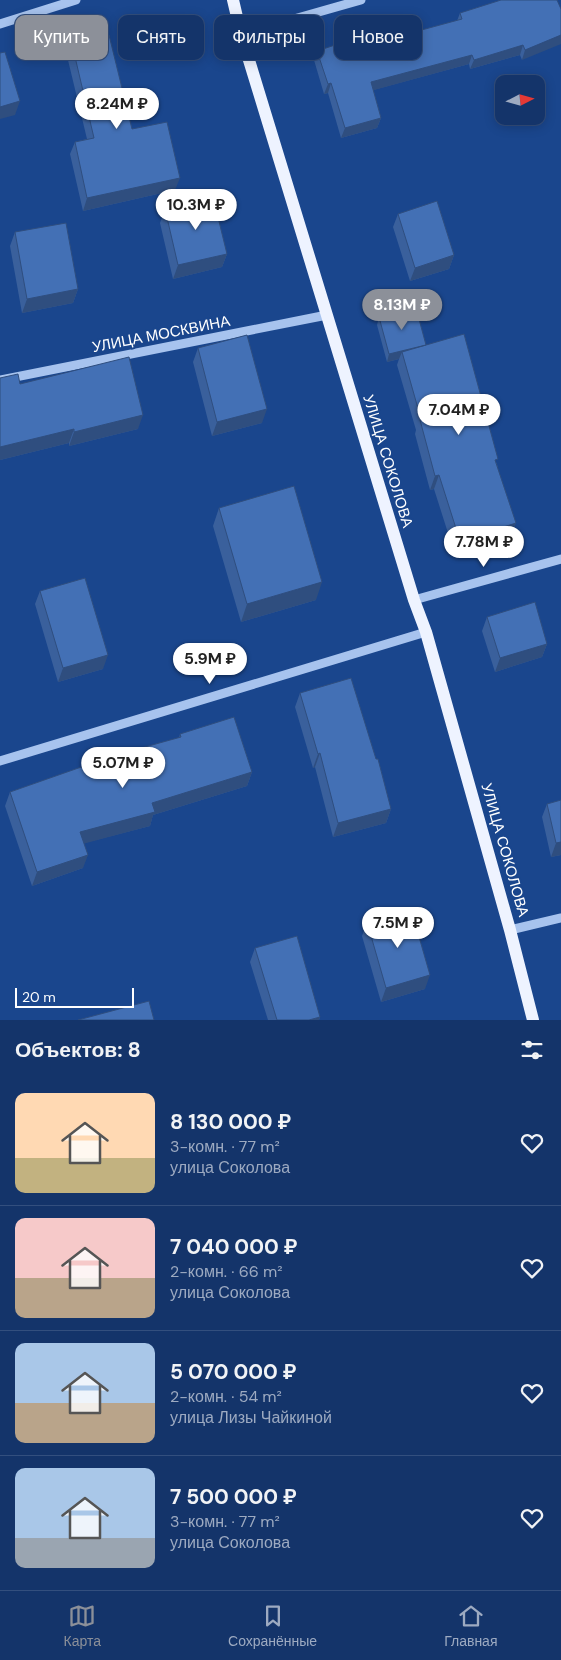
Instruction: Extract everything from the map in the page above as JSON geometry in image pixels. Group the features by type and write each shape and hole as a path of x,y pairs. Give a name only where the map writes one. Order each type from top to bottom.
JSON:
{"main road":[{"name":"УЛИЦА СОКОЛОВА","path":"232,0 236,15"},
{"name":"УЛИЦА СОКОЛОВА","path":"249,60 414,600 426,632 510,930 533,1020"}],"street":[{"path":"0,24 76,0"},
{"path":"308,15 361,0"},
{"name":"УЛИЦА МОСКВИНА","path":"0,380 327,315"},
{"path":"414,600 561,560"},
{"path":"0,760 426,632"},
{"path":"510,930 561,918"}],"building":[{"path":"501,0 557,0 561,9 561,35 525,50 523,45 474,60 472,55 371,82 381,118 345,128 331,83 328,84 320,60 324,60 324,49 334,45 334,60 422,60 422,30 462,19 460,13"},
{"path":"108,35 132,129 167,122 180,178 87,198 75,142 94,138 76,60 108,60"},
{"path":"5,52 20,101 0,107 0,53"},
{"path":"213,197 227,254 178,265 165,209"},
{"path":"437,201 454,255 415,268 398,214"},
{"path":"66,223 78,289 27,299 15,232"},
{"path":"416,308 426,345 389,354 379,317"},
{"path":"464,334 498,459 495,460 516,523 460,541 439,475 435,476 402,352"},
{"path":"247,335 267,409 217,422 198,348"},
{"path":"129,357 143,415 74,432 74,429 0,447 0,378 18,374 20,384"},
{"path":"294,486 322,582 247,604 219,508"},
{"path":"85,578 108,655 63,668 40,591"},
{"path":"535,602 547,644 500,658 487,617"},
{"path":"351,678 376,759 378,759 391,809 338,823 320,753 318,754 300,693"},
{"path":"234,717 252,772 152,803 155,812 80,832 88,855 37,872 10,792 87,765 87,763 181,737 180,734"},
{"path":"561,800 561,842 556,843 547,804"},
{"path":"411,909 430,975 386,988 367,922"},
{"path":"297,936 320,1017 309,1020 277,1020 255,948"},
{"path":"149,1001 154,1020 78,1020"}]}
